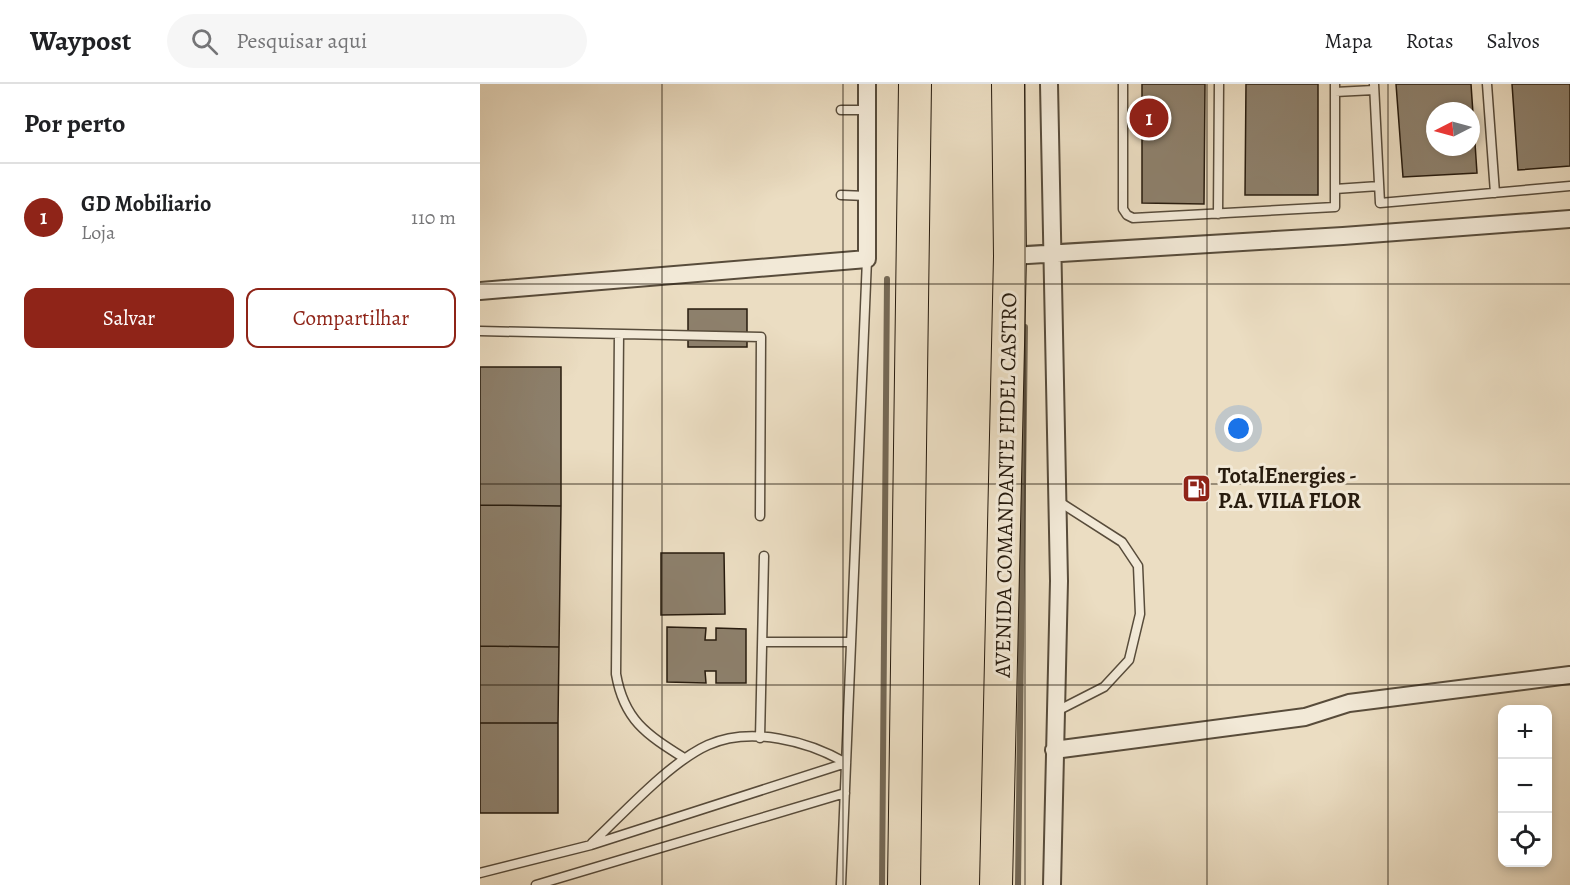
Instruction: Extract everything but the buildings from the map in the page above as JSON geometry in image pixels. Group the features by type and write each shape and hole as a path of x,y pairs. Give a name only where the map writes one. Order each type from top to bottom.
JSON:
{"highway":[{"path":"904,885 915,84"},
{"name":"AVENIDA COMANDANTE FIDEL CASTRO","path":"996,885 1010,256 1008,84"}],"street":[{"path":"480,291 867,259 867,84"},
{"path":"1049,84 1058,501 1057,711 1054,750 1052,885"},
{"path":"1010,256 1343,236 1570,219"},
{"path":"1054,750 1305,717 1349,703 1570,675"}],"lane":[{"path":"1123,84 1123,209 1133,218 1335,207 1335,88 1374,87 1380,203 1570,186"},
{"path":"1218,214 1219,84"},
{"path":"1487,84 1495,193"},
{"path":"841,110 867,110"},
{"path":"1335,189 1379,186"},
{"path":"842,195 867,196"},
{"path":"842,885 867,259"},
{"path":"480,331 761,337 760,516"},
{"path":"619,334 616,674 620,699 633,720 660,743 684,758"},
{"path":"1057,711 1104,687 1130,660 1140,614 1138,566 1122,542 1058,501"},
{"path":"760,738 764,556"},
{"path":"763,642 851,642"},
{"path":"591,845 684,758 710,744 733,739 760,738 803,742 846,763"},
{"path":"480,873 591,845 846,763"},
{"path":"536,885 845,793"}],"waterway":[{"path":"882,885 887,279"},
{"path":"1018,885 1025,327"}],"place":[{"name":"GD Mobiliario","path":"1149,118"},
{"name":"TotalEnergies - P.A. VILA FLOR","path":"1197,488"}]}
